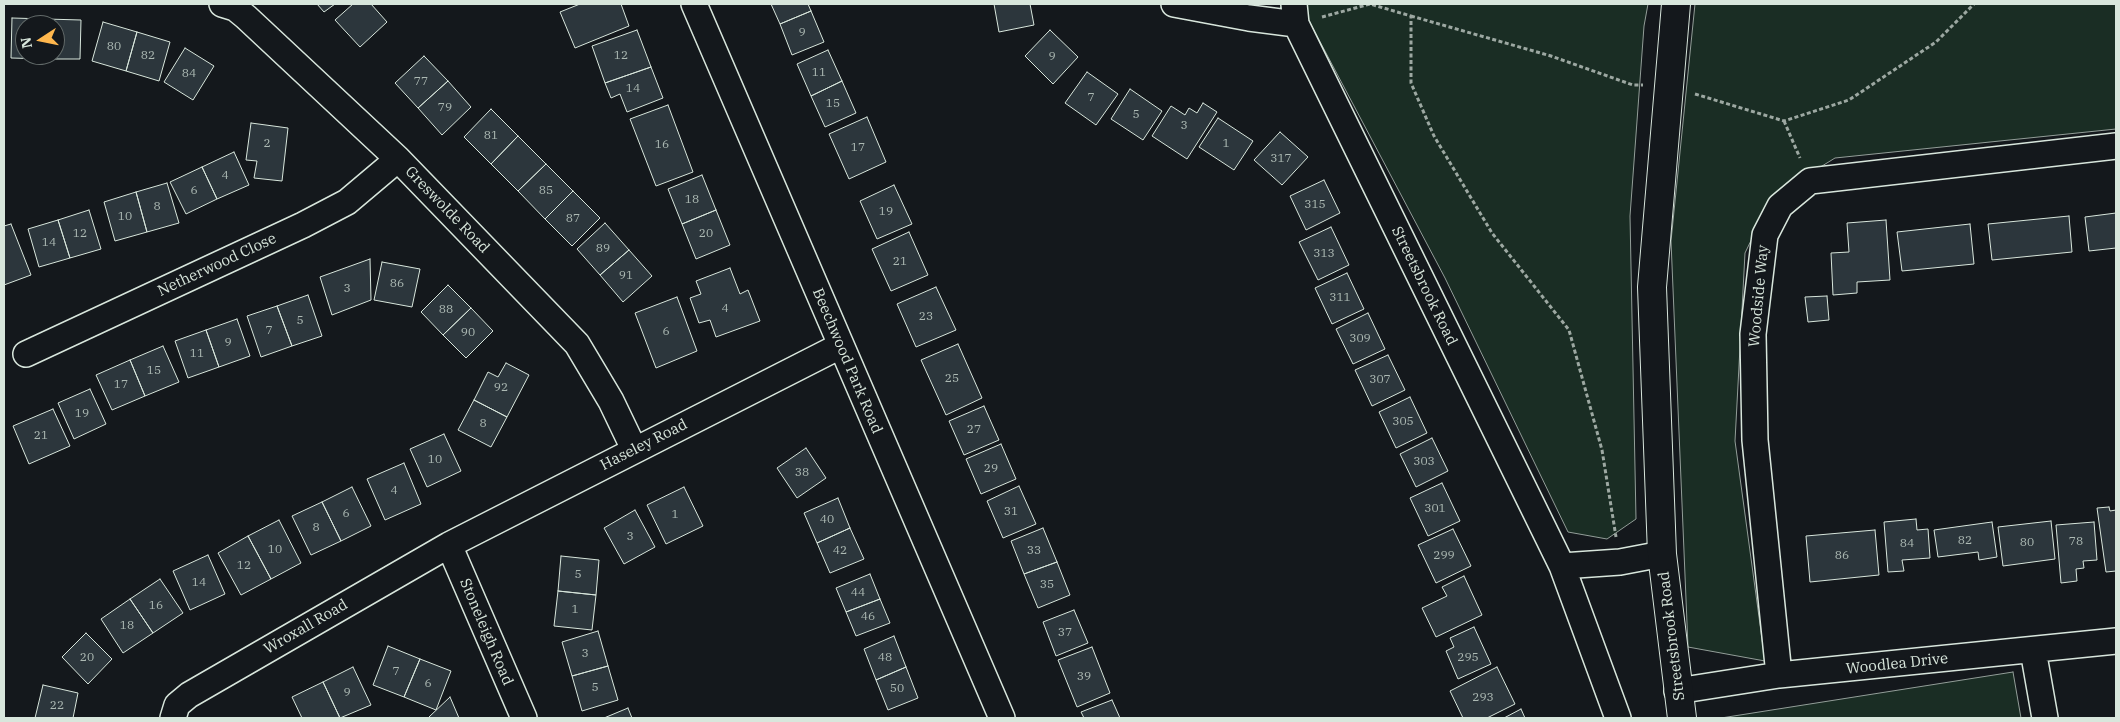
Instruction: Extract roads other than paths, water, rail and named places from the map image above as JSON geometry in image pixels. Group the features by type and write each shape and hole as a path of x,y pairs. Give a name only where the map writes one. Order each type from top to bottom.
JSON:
{"main road":[{"name":"Streetsbrook Road","path":"1676,4 1652,287 1662,554 1682,718"}],"street":[{"name":"Greswolde Road","path":"222,4 234,8 246,18 398,159 577,344 611,401 634,450"},
{"name":"Beechwood Park Road","path":"694,4 1002,718"},
{"path":"1174,4 1249,18 1295,14"},
{"name":"Streetsbrook Road","path":"1295,14 1562,566 1618,718"},
{"name":"Woodside Way","path":"1779,675 1755,440 1753,334 1765,235 1780,206 1810,181 2116,146"},
{"name":"Netherwood Close","path":"26,354 303,225 346,202 398,159"},
{"name":"Haseley Road","path":"449,545 840,346"},
{"name":"Wroxall Road","path":"173,718 177,705 189,695 449,545"},
{"name":"Stoneleigh Road","path":"449,545 524,718"},
{"name":"Streetsbrook Road","path":"1562,566 1620,562 1662,554"},
{"name":"Woodlea Drive","path":"1678,691 1779,675 2116,641"},
{"path":"2033,650 2046,718"}]}
